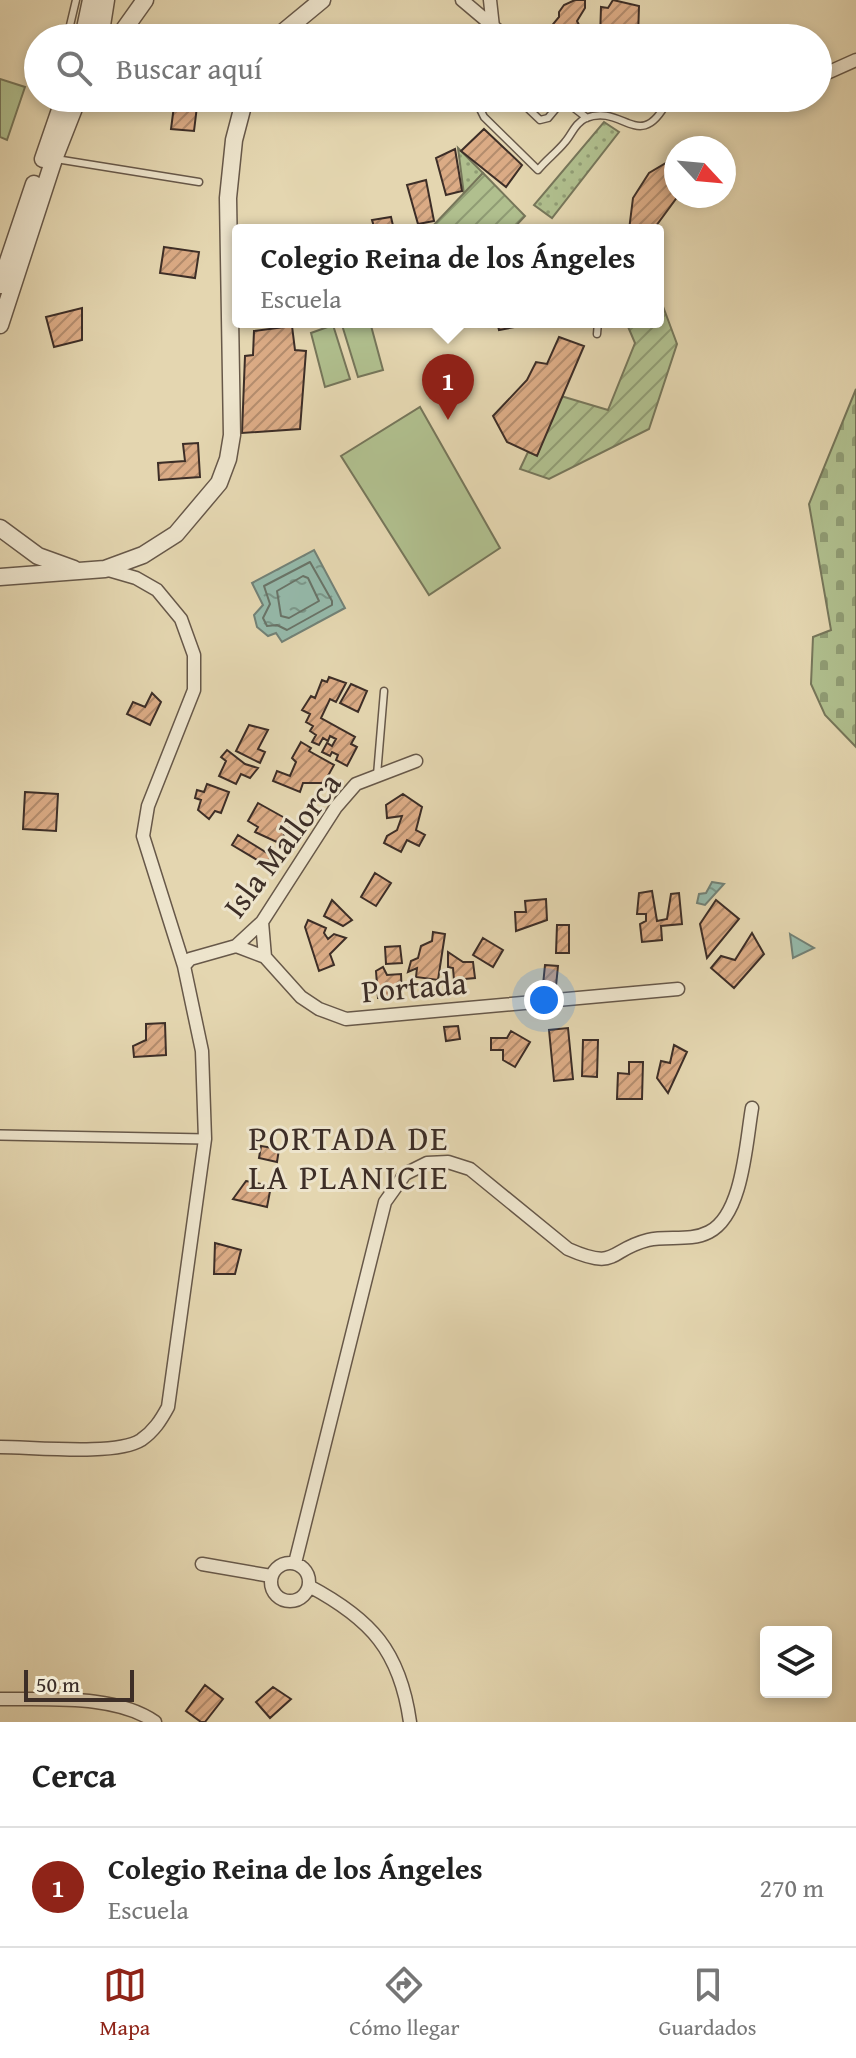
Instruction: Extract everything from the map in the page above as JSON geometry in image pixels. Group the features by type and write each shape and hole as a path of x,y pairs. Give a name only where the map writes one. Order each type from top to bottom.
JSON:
{"street":[{"path":"103,24 108,0 126,11 141,6"},
{"path":"293,24 322,0"},
{"path":"462,0 490,24"},
{"path":"490,0 493,24"},
{"path":"83,2 83,24"},
{"path":"128,24 141,6"},
{"path":"832,71 856,60"},
{"path":"0,285 59,112"},
{"path":"58,116 62,112"},
{"path":"0,325 71,112"},
{"path":"4,581 105,569 143,555 176,534 219,483 228,459 232,435 228,198 234,140 241,112"},
{"path":"0,528 49,561 84,571"},
{"path":"0,544 17,542"},
{"path":"0,1447 121,1448 140,1440 158,1425 168,1407 205,1139 202,1051 184,966 143,836 148,806 194,690 194,655 181,619 157,590 136,578 105,569"},
{"name":"Isla Mallorca","path":"236,946 262,922 336,807 356,784 416,761"},
{"path":"262,922 265,957"},
{"path":"184,966 190,959 236,946"},
{"name":"Portada","path":"236,946 265,957 301,997 319,1009 346,1019 678,989"},
{"path":"295,1563 385,1202 405,1174 427,1163 448,1162 470,1169 568,1249 587,1258 612,1259 649,1239 677,1240 708,1233 723,1221 733,1205 752,1108"},
{"path":"0,1135 205,1139"},
{"path":"295,1563 306,1572 309,1586 302,1597 285,1601 271,1588 271,1576 283,1564 295,1563"},
{"path":"202,1564 271,1576"},
{"path":"309,1586 355,1614 388,1649 406,1697 410,1722"},
{"path":"0,1699 83,1701 140,1711 155,1722"}],"lane":[{"path":"73,24 83,2"},
{"path":"482,112 538,170 565,142 576,125 587,118 609,117 637,126 650,125 658,119 659,112"},
{"path":"532,112 540,120 548,118 552,112"},
{"path":"579,112 587,118"},
{"path":"54,159 199,182"},
{"path":"597,334 598,328"},
{"path":"377,775 384,691"}],"green space":[{"path":"0,79 24,87 24,90 7,140 0,137"},
{"path":"604,122 619,132 552,218 534,205"},
{"path":"458,148 483,173 464,195"},
{"path":"483,173 525,216 518,224 435,224"},
{"path":"664,309 677,344 649,429 549,479 520,469 528,452 537,455 561,396 608,410 635,343 629,328 664,328"},
{"path":"334,328 350,379 325,387 311,333"},
{"path":"343,328 372,328 383,370 358,377"},
{"path":"856,389 856,747 825,715 811,684 813,637 831,630 809,504"},
{"path":"420,407 500,548 429,595 341,456"}],"water":[{"path":"314,550 345,608 282,642 276,633 268,636 257,627 254,615 263,605 252,583"},
{"path":"712,882 724,884 705,905 697,903 699,894 706,893"},
{"path":"790,934 814,948 793,958"}],"building":[{"path":"585,0 578,24 553,24 564,5"},
{"path":"613,0 639,6 638,24 600,24 601,7 608,8"},
{"path":"173,112 196,112 194,131 171,129"},
{"path":"484,129 522,165 506,187 461,151"},
{"path":"455,149 462,191 446,195 436,158"},
{"path":"664,164 664,208 669,208 657,224 630,224 633,198 649,173"},
{"path":"426,180 434,221 418,224 407,185"},
{"path":"391,217 393,224 373,224 372,220"},
{"path":"164,247 199,252 195,278 160,273"},
{"path":"82,308 82,340 54,347 46,317"},
{"path":"292,328 295,350 306,351 300,429 242,433 245,356 253,355 254,331"},
{"path":"559,337 584,346 537,456 507,442 493,416 527,380 536,362 547,364"},
{"path":"198,443 200,477 159,480 158,463 185,461 183,444"},
{"path":"329,677 346,683 336,702 330,699 321,718 355,737 351,744 357,747 347,766 336,760 338,755 332,752 330,756 322,752 327,743 332,746 336,739 330,736 328,741 323,738 319,745 312,742 316,735 310,731 313,726 306,722 310,714 302,710 311,696 315,698 322,680 327,682"},
{"path":"351,684 367,691 358,712 340,703"},
{"path":"152,693 161,702 150,725 127,714 133,702 145,707"},
{"path":"249,725 268,730 258,749 265,752 260,763 236,751"},
{"path":"301,742 311,748 309,751 334,765 324,783 303,783 300,792 273,781 277,771 290,776 296,762 292,758"},
{"path":"227,750 245,764 258,768 250,778 241,774 236,784 219,776 226,761 221,757"},
{"path":"207,784 229,792 221,813 215,811 209,819 198,810 201,800 195,798 197,790 204,792"},
{"path":"25,792 58,794 56,831 23,829"},
{"path":"403,794 422,807 416,830 425,835 419,846 407,840 401,852 384,843 387,836 397,830 402,816 387,818 386,805"},
{"path":"258,803 292,822 279,843 255,832 258,827 248,821"},
{"path":"238,835 275,858 273,866 232,845"},
{"path":"375,873 391,883 376,906 361,897"},
{"path":"652,891 657,921 667,919 671,894 679,893 682,924 661,926 662,940 642,942 640,924 646,921 646,914 637,914 639,893"},
{"path":"546,899 547,920 516,931 515,912 526,912 525,901"},
{"path":"332,900 352,920 343,926 324,916"},
{"path":"716,900 739,919 707,958 700,924"},
{"path":"308,920 326,928 324,933 328,939 334,934 346,938 330,954 334,965 319,971 305,927"},
{"path":"557,925 569,925 569,953 556,953"},
{"path":"433,932 445,934 438,980 416,977 417,968 408,972 411,961 418,958 421,946 432,941"},
{"path":"752,933 764,954 734,988 711,968 721,956 735,960"},
{"path":"483,938 503,950 493,967 473,955"},
{"path":"400,946 402,963 386,964 385,947"},
{"path":"448,952 463,962 473,962 475,978 454,980 453,968 448,967"},
{"path":"545,965 558,966 556,986 543,985"},
{"path":"383,967 387,975 401,974 402,997 378,998 376,971"},
{"path":"165,1023 166,1055 134,1057 133,1046 146,1040 146,1024"},
{"path":"458,1026 460,1039 446,1041 444,1027"},
{"path":"568,1028 573,1079 554,1081 549,1030"},
{"path":"511,1031 530,1042 515,1067 503,1060 503,1050 491,1050 491,1038 507,1038"},
{"path":"583,1040 598,1040 597,1077 582,1076"},
{"path":"674,1045 687,1052 668,1093 657,1078 661,1061 670,1063"},
{"path":"629,1062 643,1062 642,1099 617,1099 618,1073 629,1074"},
{"path":"261,1146 279,1149 277,1162 259,1158"},
{"path":"246,1181 271,1186 267,1207 233,1199"},
{"path":"215,1243 241,1250 235,1274 214,1274"},
{"path":"205,1685 223,1699 205,1722 201,1722 186,1711"},
{"path":"273,1687 291,1699 270,1718 256,1702"}],"place":[{"name":"Colegio Reina de los Ángeles","path":"448,420"}],"district":[{"name":"PORTADA DE LA PLANICIE","path":"349,1158"}]}
